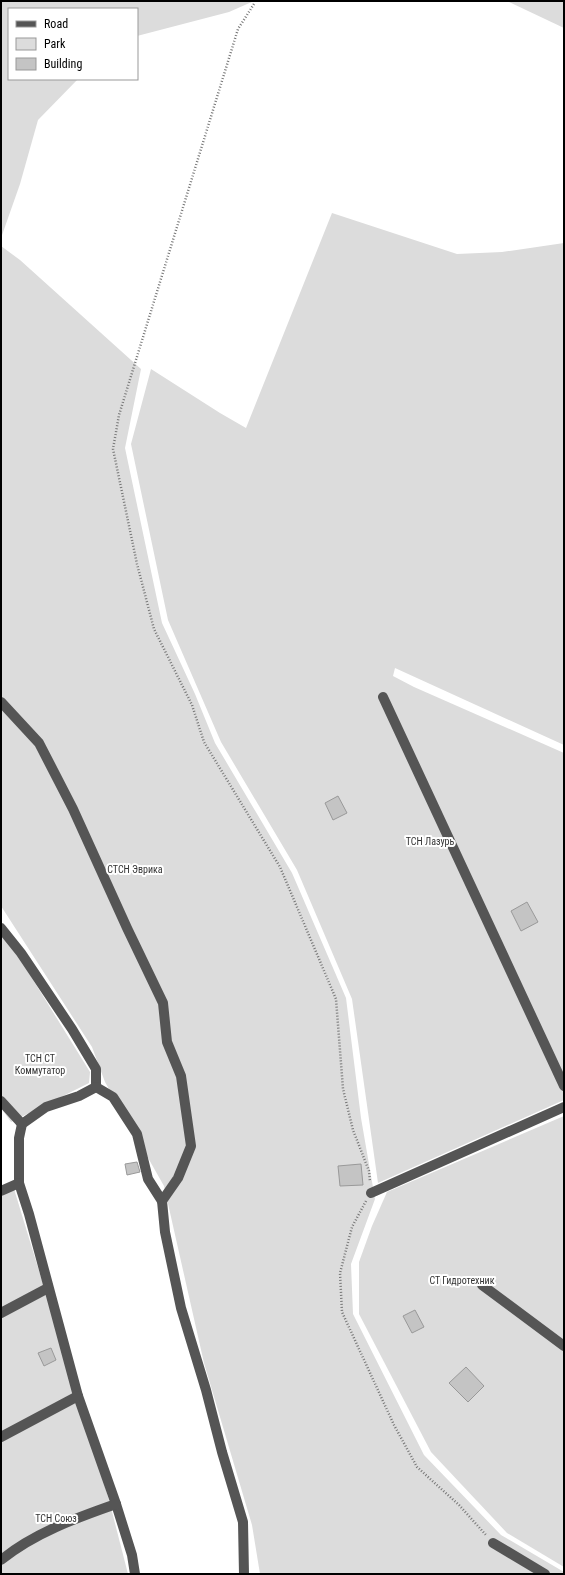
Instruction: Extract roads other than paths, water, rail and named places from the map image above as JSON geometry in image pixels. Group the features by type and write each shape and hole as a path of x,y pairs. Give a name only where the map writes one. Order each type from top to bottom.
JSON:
{"street":[{"path":"383,697 564,1086"},
{"path":"1,702 39,743 74,809 127,928 163,1003 167,1042 181,1076 191,1146 178,1178 162,1201"},
{"path":"1,928 21,953 72,1029 96,1068 96,1087"},
{"path":"96,1087 113,1097 137,1134 148,1179 162,1201 165,1232 181,1308 243,1522 244,1574"},
{"path":"96,1087 79,1096 46,1107 22,1124 19,1138 19,1183 29,1214 78,1396 116,1504 132,1555 135,1574"},
{"path":"1,1101 22,1124"},
{"path":"371,1192 564,1107"},
{"path":"1,1191 19,1183"},
{"path":"482,1285 564,1346"},
{"path":"1,1313 48,1288"},
{"path":"1,1437 78,1396"},
{"path":"1,1560 11,1552 65,1522 116,1504"},
{"path":"493,1543 545,1574"}],"park label":[{"name":"ТСН Лазурь","path":"430,841"},
{"name":"СТСН Эврика","path":"135,869"},
{"name":"ТСН СТ Коммутатор","path":"40,1064"},
{"name":"СТ Гидротехник","path":"462,1280"},
{"name":"ТСН Союз","path":"56,1518"}]}
